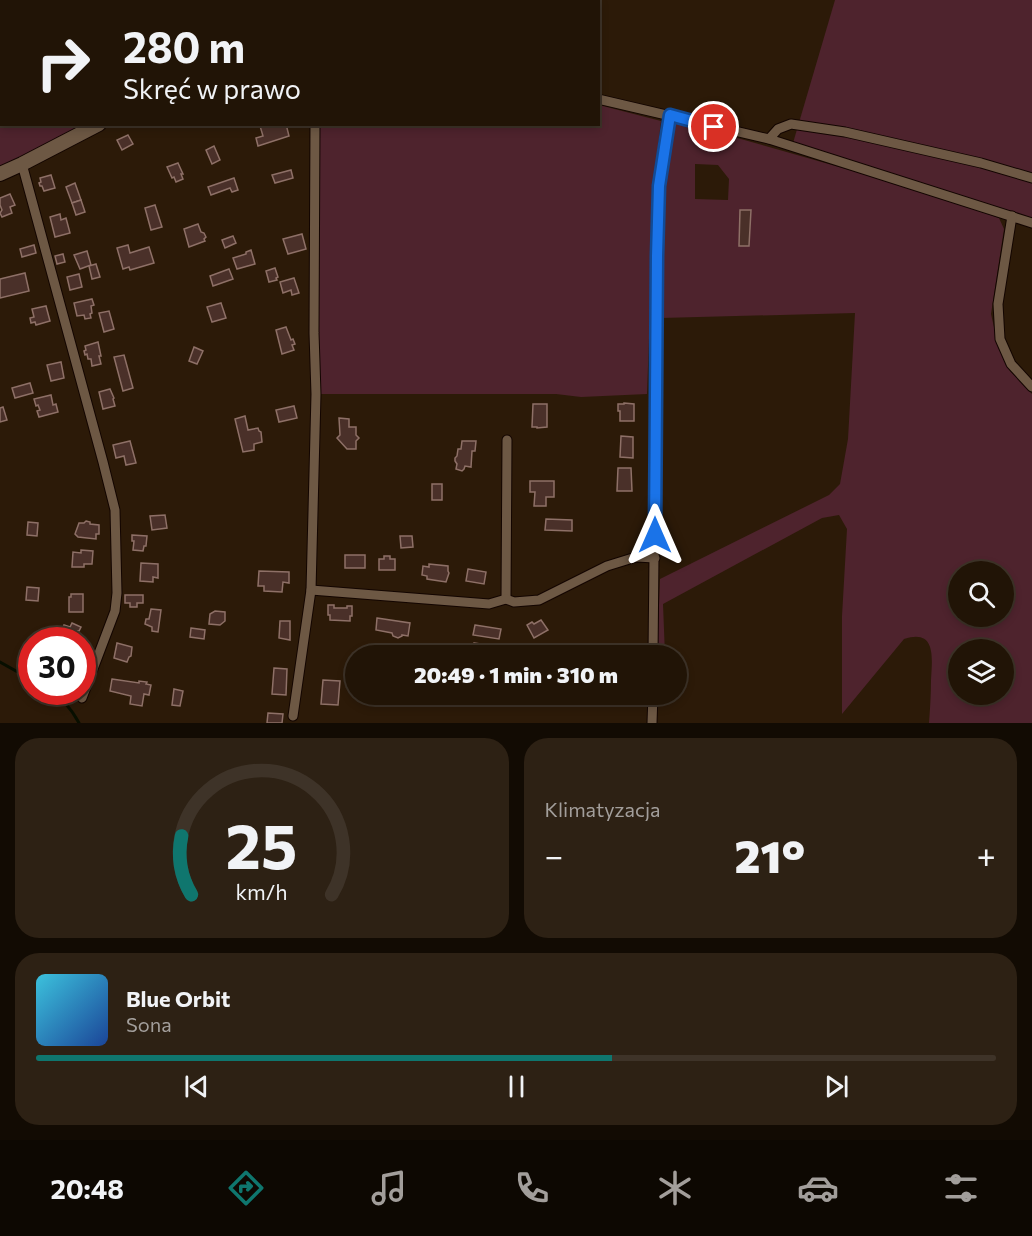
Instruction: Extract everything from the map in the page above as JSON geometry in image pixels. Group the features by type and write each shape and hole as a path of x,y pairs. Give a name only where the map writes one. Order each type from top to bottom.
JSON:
{"street":[{"path":"600,99 769,140 1032,223"},
{"path":"653,645 659,186 670,115"},
{"path":"769,140 778,129 791,124 845,132 981,163 1032,178"},
{"path":"0,174 95,126"},
{"path":"293,716 311,590 315,394 315,126"},
{"path":"22,164 115,510 117,593 115,610 96,661"},
{"path":"1012,216 998,304 1000,339 1011,364 1032,387"},
{"path":"506,599 507,440"},
{"path":"311,590 489,604 506,599 514,602 539,600 607,566 636,556 655,558"},
{"path":"652,705 652,723"}],"shaded area":[{"path":"835,0 1032,0 1032,218 793,143"},
{"path":"600,105 661,121 655,173 647,394 581,397 556,394 316,394 319,126 600,126"},
{"path":"673,120 878,178 999,218 1004,229 991,314 998,345 1010,371 1032,394 1032,723 929,723 932,655 927,642 915,637 904,639 842,714 842,616 847,529 839,515 822,518 663,604 665,645 657,645 660,579 829,495 840,484 848,439 855,313 661,318 662,201","holes":["695,164 718,165 729,179 728,200 695,199","740,210 751,211 749,246 740,246"]},
{"path":"0,126 89,126 0,174"}],"building":[{"path":"260,126 286,126 289,136 258,146 256,138 263,136"},
{"path":"128,135 133,144 122,150 117,140"},
{"path":"214,146 220,160 212,164 206,150"},
{"path":"178,163 183,179 176,182 167,167"},
{"path":"291,170 293,178 275,183 272,175"},
{"path":"51,175 55,188 44,191 39,183 40,178"},
{"path":"234,178 238,190 232,192 230,188 211,195 208,187"},
{"path":"75,183 81,200 72,203 66,187"},
{"path":"10,194 15,205 10,207 12,213 2,217 0,198"},
{"path":"81,200 85,212 76,215 72,203"},
{"path":"155,205 162,227 151,230 145,208"},
{"path":"740,210 751,210 749,246 739,246"},
{"path":"60,214 61,220 66,218 70,233 55,237 50,217"},
{"path":"198,224 206,237 205,241 189,247 184,229"},
{"path":"302,234 306,249 288,254 283,239"},
{"path":"233,236 236,243 225,248 222,240"},
{"path":"34,245 36,253 22,257 20,249"},
{"path":"128,245 130,253 149,247 154,263 130,270 129,267 123,269 117,248"},
{"path":"251,250 255,264 237,269 233,258"},
{"path":"87,251 91,265 80,269 74,255"},
{"path":"63,254 65,262 57,264 55,256"},
{"path":"96,264 100,277 92,279 89,266"},
{"path":"275,268 277,280 269,282 266,271"},
{"path":"229,269 233,279 213,286 210,276"},
{"path":"25,273 29,291 0,298 0,279"},
{"path":"79,274 82,287 70,290 67,277"},
{"path":"294,278 299,293 292,295 291,290 283,293 280,282"},
{"path":"92,299 94,305 91,306 91,318 85,319 84,315 77,316 74,303"},
{"path":"221,303 226,318 212,322 207,307"},
{"path":"46,306 50,321 36,325 35,322 31,323 30,318 34,317 32,309"},
{"path":"109,311 114,329 104,332 99,313"},
{"path":"286,327 295,344 292,345 294,350 282,354 276,330"},
{"path":"98,342 101,364 92,366 91,359 88,359 87,354 85,355 85,346"},
{"path":"194,347 203,351 197,364 189,361"},
{"path":"124,355 133,388 123,391 114,357"},
{"path":"61,362 64,378 51,381 47,365"},
{"path":"30,383 33,393 15,398 12,388"},
{"path":"110,389 115,406 103,409 99,392"},
{"path":"51,395 53,405 56,404 58,412 39,417 37,411 40,410 34,399"},
{"path":"533,404 547,404 547,427 532,427"},
{"path":"618,404 634,404 634,421 620,421"},
{"path":"294,406 297,418 279,422 276,410"},
{"path":"3,407 7,420 0,422 0,408"},
{"path":"245,416 248,430 258,428 262,442 254,444 254,450 243,452 235,419"},
{"path":"339,418 349,419 349,427 356,427 356,435 359,438 356,441 356,449 347,449 337,438 340,435"},
{"path":"621,436 633,437 633,458 620,457"},
{"path":"130,441 136,463 126,465 124,456 116,458 113,445"},
{"path":"462,441 476,441 475,451 472,451 471,467 465,466 462,471 456,469 455,458 458,449 461,449"},
{"path":"618,468 631,468 632,491 617,491"},
{"path":"530,481 554,481 554,497 546,497 546,506 534,506 535,492 530,492"},
{"path":"432,484 442,484 442,500 432,500"},
{"path":"165,515 167,528 152,530 150,516"},
{"path":"546,519 572,520 572,531 545,530"},
{"path":"86,521 99,525 99,534 96,534 96,539 78,537 75,534 79,523"},
{"path":"28,522 38,523 37,536 27,535"},
{"path":"132,535 147,536 143,551 133,550"},
{"path":"400,536 412,536 413,547 401,548"},
{"path":"81,550 93,551 92,564 72,567 73,552 81,553"},
{"path":"345,555 365,555 365,568 345,568"},
{"path":"384,556 395,559 395,570 379,570 379,559 384,559"},
{"path":"141,563 158,564 158,578 153,577 153,582 140,581"},
{"path":"429,564 448,566 449,573 446,582 427,579 427,576 422,575 423,566 429,567"},
{"path":"468,569 486,572 484,584 466,581"},
{"path":"259,571 289,572 289,583 283,582 282,592 264,591 264,586 258,586"},
{"path":"27,587 39,588 38,601 26,600"},
{"path":"71,594 83,594 83,612 69,612"},
{"path":"125,595 143,595 143,603 137,603 137,607 130,607 130,603 125,603"},
{"path":"328,605 334,605 334,608 352,606 350,621 330,620"},
{"path":"151,609 161,610 158,632 152,631 152,627 145,624 146,619 149,619"},
{"path":"215,611 225,612 225,621 220,625 209,624 210,614"},
{"path":"377,618 410,623 408,636 402,635 398,638 392,633 376,630"},
{"path":"541,620 548,630 534,638 527,625"},
{"path":"280,621 290,621 290,640 279,638"},
{"path":"475,625 501,629 499,639 473,635"},
{"path":"191,628 205,630 204,639 190,637"},
{"path":"117,643 132,647 131,656 127,662 114,658"},
{"path":"274,668 287,669 286,695 272,694"},
{"path":"112,679 147,682 146,684 151,685 149,695 144,694 142,706 130,704 131,696 110,691"},
{"path":"323,680 340,681 338,705 321,704"},
{"path":"174,689 183,691 180,706 172,705"},
{"path":"268,713 283,714 282,723 267,723"}],"waterway":[{"path":"0,662 18,672"},
{"path":"67,705 79,723"}],"route":[{"path":"655,535 659,186 670,115 714,127"}]}
